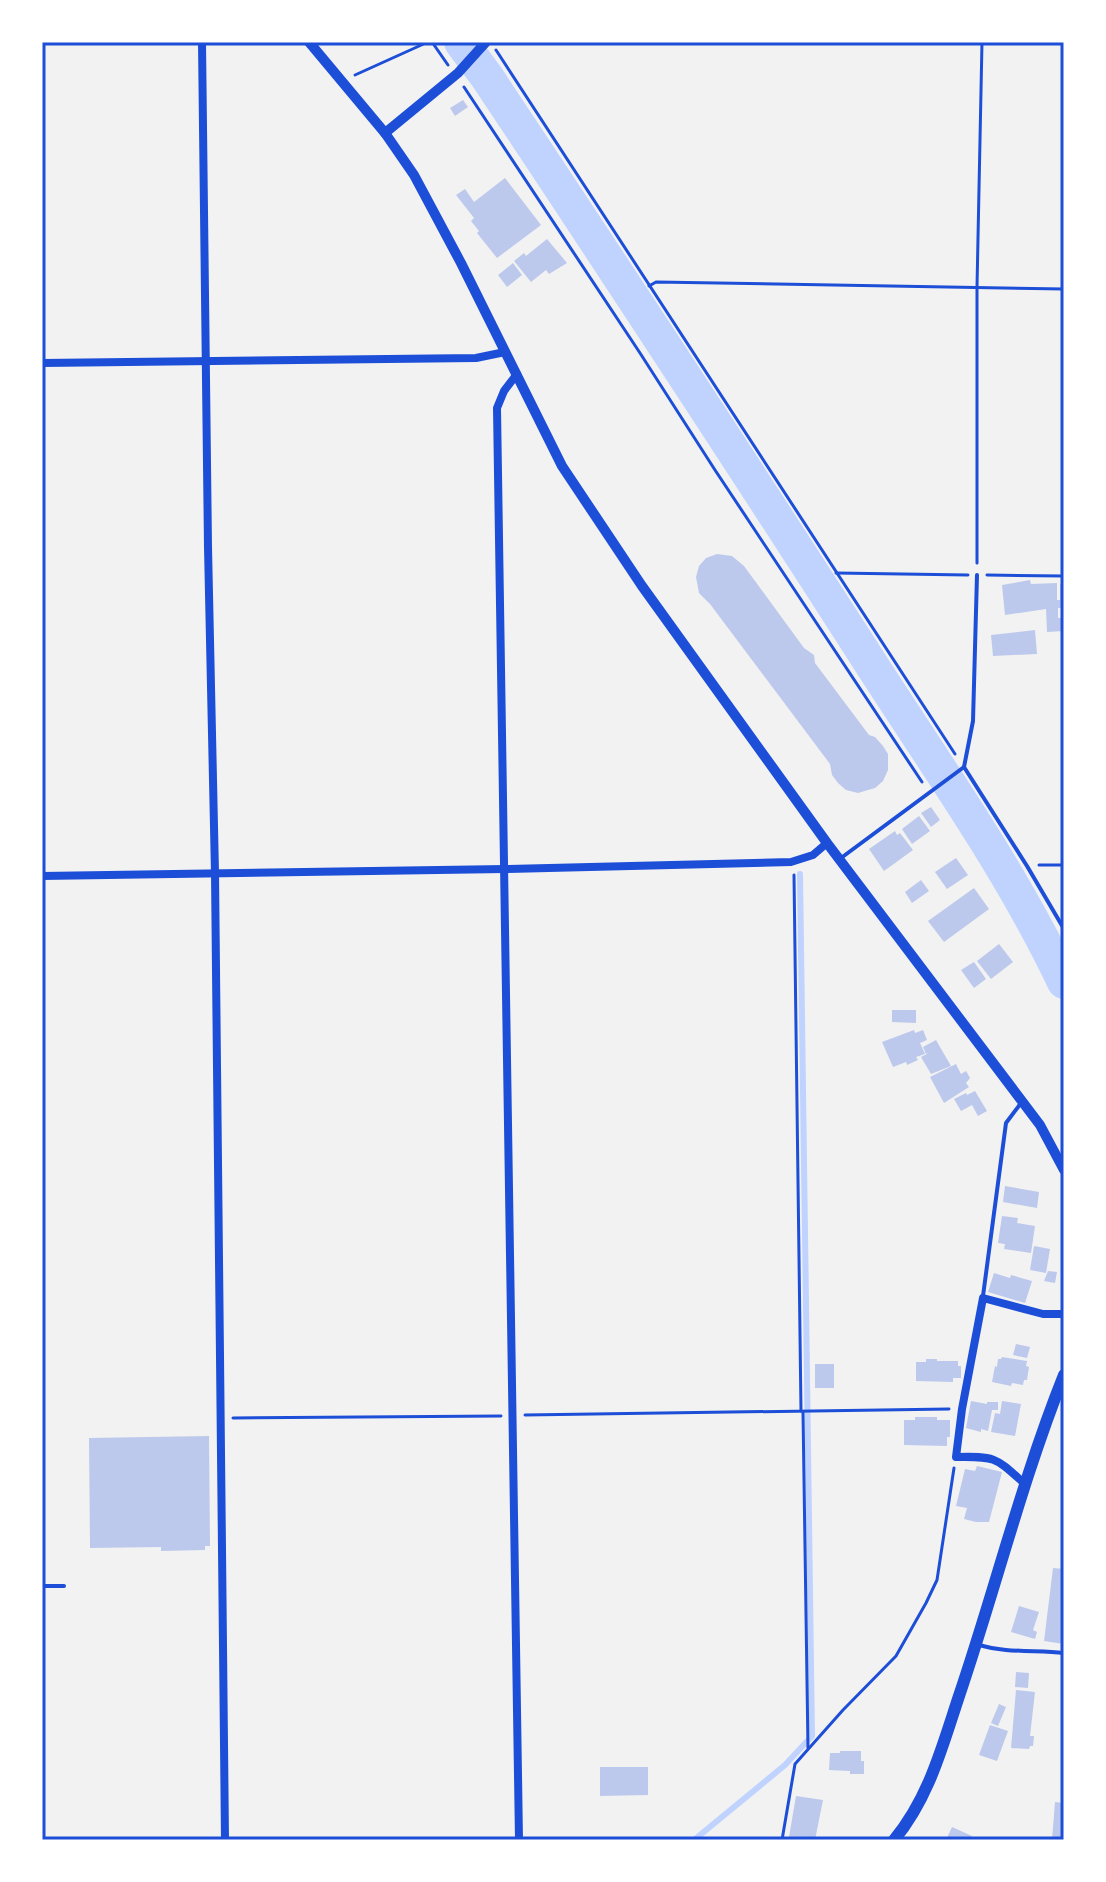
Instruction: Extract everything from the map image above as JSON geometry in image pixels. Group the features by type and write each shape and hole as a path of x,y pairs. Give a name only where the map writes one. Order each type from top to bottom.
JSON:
{"main road":[{"path":"894,1840 914,1813 930,1780 1064,1375"}],"street":[{"path":"202,42 225,1840"},
{"path":"309,42 385,133 414,175 571,480 642,586 827,843 1023,1101 1064,1170"},
{"path":"385,133 457,74 488,42"},
{"path":"42,363 476,358 505,352"},
{"path":"517,374 504,391 497,408 519,1840"},
{"path":"42,876 791,862 813,855 827,843"},
{"path":"1026,1485 998,1460 982,1456 956,1457 983,1298 1043,1314 1064,1314"}],"lane":[{"path":"840,859 962,768 973,721 977,575"},
{"path":"962,768 1027,866 1064,929"},
{"path":"983,1298 1006,1123 1023,1101"},
{"path":"42,1586 64,1586"},
{"path":"977,1644 992,1649 1064,1653"}],"path":[{"path":"340,81 430,42 457,74 715,470 930,790"},
{"path":"488,42 962,768"},
{"path":"977,575 977,287 982,42"},
{"path":"649,286 656,282 1064,289"},
{"path":"836,573 1064,576"},
{"path":"791,862 794,875 808,1748"},
{"path":"1027,866 1064,865"},
{"path":"221,1418 962,1409"},
{"path":"782,1840 795,1764 896,1656 937,1580 956,1457"}],"building":[{"path":"463,100 468,107 455,116 450,108"},
{"path":"505,178 541,225 497,258 477,233 479,231 471,221 474,218 456,195 465,189 474,202"},
{"path":"547,239 567,263 549,274 546,270 531,282 514,261 524,253 526,256"},
{"path":"513,263 522,275 507,287 498,275"},
{"path":"717,554 732,556 744,566 804,648 814,655 815,663 869,735 883,746 888,754 888,770 875,788 858,793 846,790 838,783 832,775 830,764 699,593 696,577 699,566 706,558"},
{"path":"1030,580 1031,584 1057,583 1057,600 1060,600 1060,584 1064,584 1064,617 1061,617 1061,608 1058,608 1058,618 1064,618 1064,631 1047,632 1046,609 1005,615 1002,585"},
{"path":"1035,630 1037,654 993,656 991,635"},
{"path":"931,807 940,820 931,827 921,813"},
{"path":"919,816 930,831 912,844 902,829"},
{"path":"895,831 913,850 884,871 869,849"},
{"path":"956,858 968,875 947,889 935,872"},
{"path":"921,880 929,891 912,903 905,892"},
{"path":"974,888 989,909 944,942 928,921"},
{"path":"999,944 1013,962 991,979 977,961"},
{"path":"974,962 986,979 974,988 961,970"},
{"path":"892,1010 916,1010 916,1023 892,1022"},
{"path":"914,1030 915,1033 923,1030 927,1040 920,1043 925,1054 907,1065 906,1062 893,1067 882,1042"},
{"path":"936,1040 951,1066 931,1074 921,1057 929,1053 926,1054 923,1047"},
{"path":"956,1064 961,1074 966,1071 970,1078 966,1083 969,1087 944,1103 930,1077"},
{"path":"975,1091 987,1111 978,1116 972,1105 961,1111 954,1099"},
{"path":"1005,1186 1039,1192 1037,1208 1003,1202"},
{"path":"1002,1216 1018,1218 1017,1223 1035,1226 1031,1253 1004,1249 1005,1244 998,1243"},
{"path":"1034,1246 1050,1249 1046,1273 1030,1270"},
{"path":"1048,1271 1057,1272 1055,1283 1044,1281"},
{"path":"994,1273 1032,1281 1025,1303 988,1292"},
{"path":"1016,1344 1030,1347 1027,1358 1013,1355"},
{"path":"1002,1357 1027,1361 1027,1380 1023,1385 992,1382 995,1366"},
{"path":"926,1359 958,1361 961,1378 953,1378 953,1382 916,1381 916,1362 926,1362"},
{"path":"815,1364 834,1364 834,1388 815,1388"},
{"path":"971,1401 987,1404 998,1402 998,1410 992,1410 988,1431 966,1428"},
{"path":"1002,1401 1021,1404 1015,1436 991,1432 995,1413 1000,1414"},
{"path":"915,1417 950,1420 947,1446 904,1445 904,1420 915,1420"},
{"path":"209,1436 210,1546 205,1546 205,1550 161,1551 161,1547 90,1548 89,1438"},
{"path":"977,1466 1002,1472 989,1522 964,1519 967,1508 956,1506 965,1469 975,1471"},
{"path":"1053,1568 1064,1569 1064,1644 1044,1641"},
{"path":"1019,1606 1039,1612 1033,1630 1037,1632 1035,1639 1011,1632"},
{"path":"1016,1672 1029,1673 1028,1688 1015,1687"},
{"path":"1016,1690 1035,1692 1030,1736 1034,1736 1033,1746 1029,1749 1011,1748"},
{"path":"999,1704 1006,1707 998,1726 991,1723"},
{"path":"990,1725 1008,1731 997,1761 979,1755"},
{"path":"861,1751 864,1774 829,1770 830,1753"},
{"path":"600,1767 648,1767 648,1795 600,1796"},
{"path":"796,1796 823,1800 815,1840 789,1837"},
{"path":"1055,1802 1064,1803 1064,1840 1052,1840"},
{"path":"952,1827 972,1836 970,1840 946,1840"}],"waterway":[{"path":"461,42 629,292 969,814 1019,897 1064,982"},
{"path":"694,1840 785,1765 812,1736 800,874"}]}
